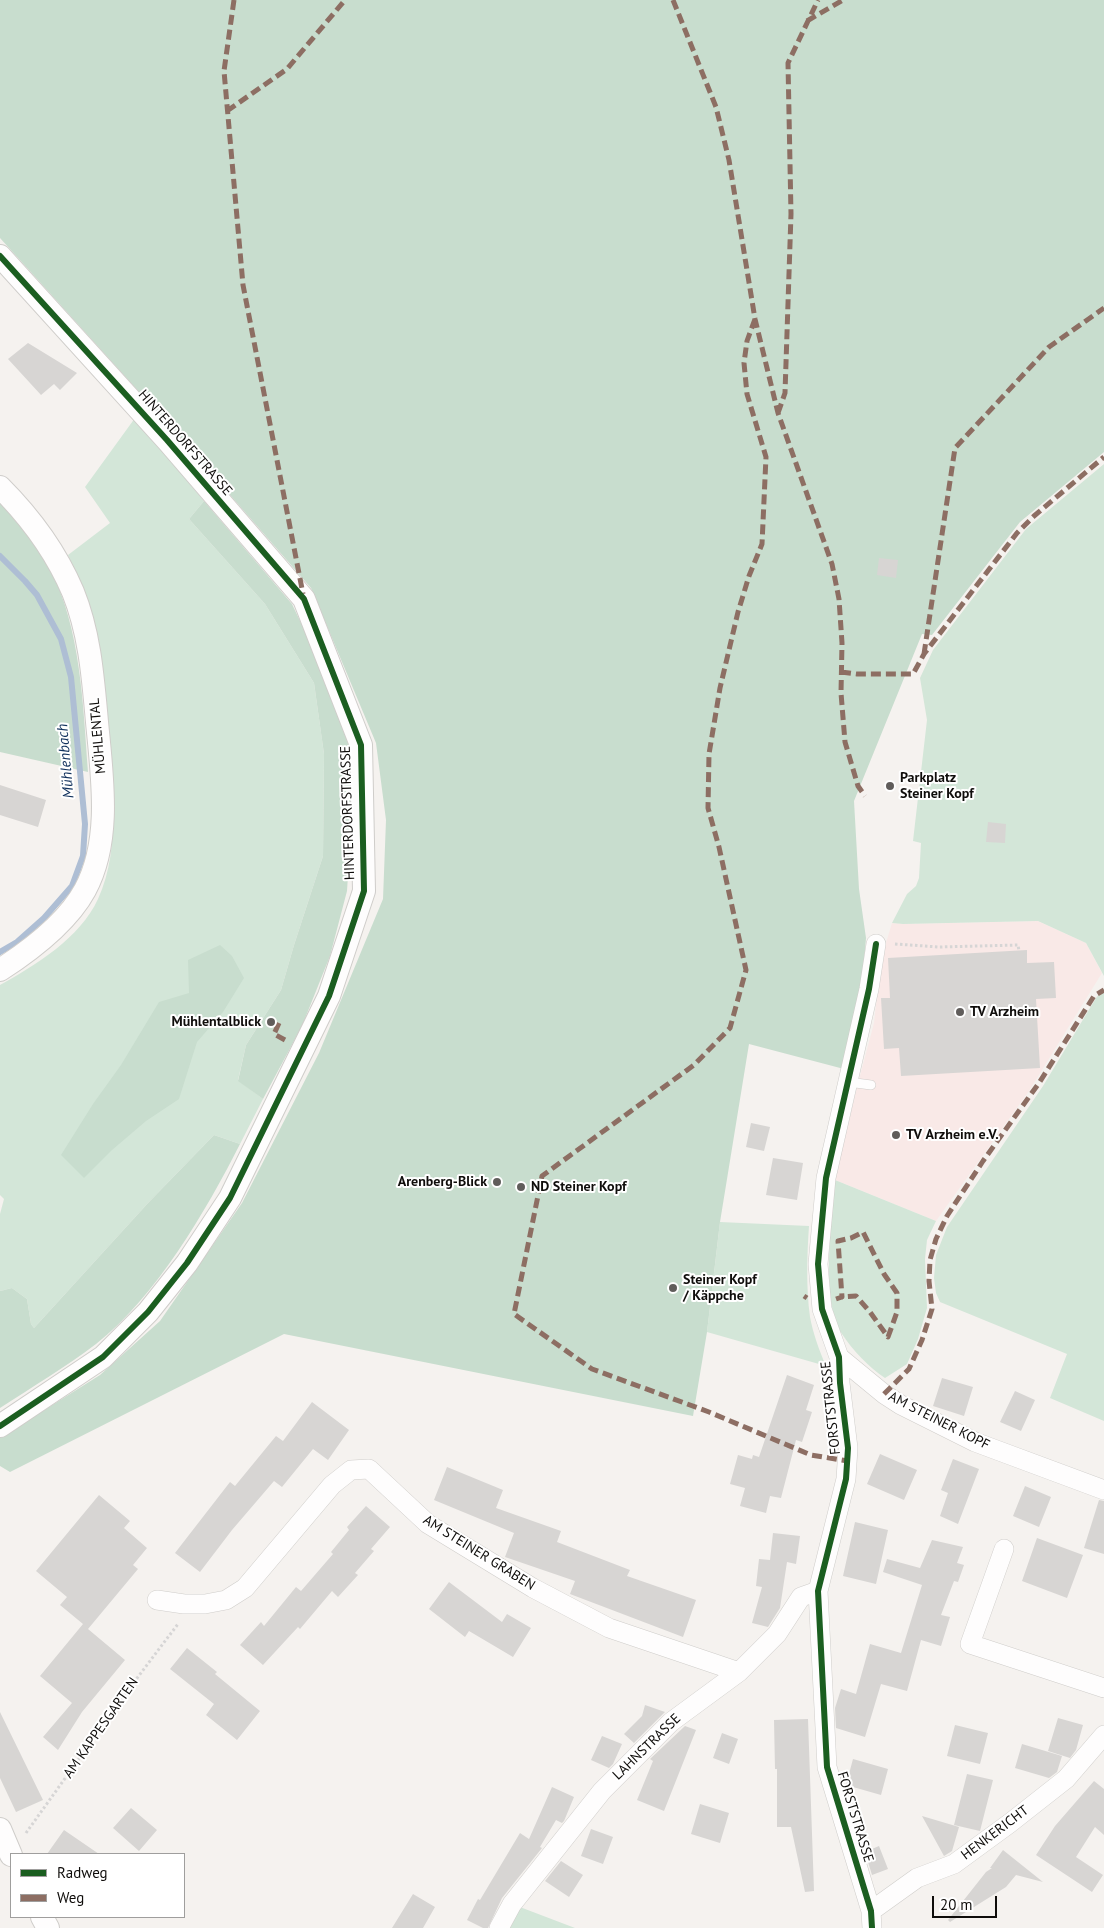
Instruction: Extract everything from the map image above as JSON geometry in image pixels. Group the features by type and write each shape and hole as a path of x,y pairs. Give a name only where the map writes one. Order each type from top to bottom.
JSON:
{"street":[{"name":"HINTERDORFSTRASSE","path":"0,256 167,440 304,599 361,745 364,891 329,996 230,1198 187,1263 148,1312 104,1357 0,1426"},
{"name":"MÜHLENTAL","path":"0,487 26,515 53,553 74,594 92,669 101,768 102,815 97,859 84,891 64,918 37,943 0,970"},
{"name":"FORSTSTRASSE","path":"872,1919 827,1767 818,1590 848,1470 848,1448 840,1383 839,1357 822,1309 818,1264 826,1178 869,989 876,944"},
{"name":"AM STEINER KOPF","path":"839,1357 884,1394 926,1418 975,1442 1104,1490"},
{"name":"AM STEINER GRABEN","path":"157,1600 205,1604 226,1600 245,1588 332,1485 351,1470 369,1469 428,1524 533,1588 609,1628 739,1672"},
{"path":"1004,1549 970,1644 1104,1688"},
{"name":"LAHNSTRASSE","path":"499,1928 512,1904 602,1791 671,1722 739,1672 777,1634 800,1598 818,1590"},
{"name":"HENKERICHT","path":"872,1919 917,1878 954,1864 1066,1779 1104,1735"},
{"path":"0,1829 11,1853"}],"lane":[{"path":"848,1082 871,1085"}],"path":[{"path":"876,944 907,944 939,948 1018,945 1019,951"}],"shaded area":[{"path":"1038,921 1086,943 1102,973 1029,1091 936,1221 835,1180 874,1023 881,959 892,923"}],"green space":[{"path":"0,0 1104,0 1104,452 1020,522 932,635 922,634 854,801 859,889 866,938 862,989 844,1069 749,1044 720,1222 707,1332 693,1416 284,1334 10,1472 0,1466 0,1438 100,1375 160,1321 242,1203 319,1053 383,899 386,820 376,743 311,588 177,434 0,238"},
{"path":"135,418 204,501 189,519 265,604 314,683 324,754 323,856 281,990 246,1045 238,1080 263,1099 240,1144 214,1135 148,1203 34,1328 31,1324 27,1299 12,1288 0,1291 0,1214 4,1199 0,1195 0,985 28,969 69,938 90,913 106,878 113,835 113,812 102,666 92,613 68,555 110,523 85,487"},
{"path":"1104,464 1104,976 1086,943 1038,921 892,923 907,894 916,886 919,878 921,843 913,841 927,720 920,678 933,650 1026,529"},
{"path":"204,501 292,604 327,678 349,747 351,828 347,891 330,956 302,1026 263,1099 238,1081 246,1045 281,990 323,856 324,754 314,683 265,604 189,519"},
{"path":"0,502 40,551 50,568 68,616 79,668 88,772 0,752"},
{"path":"220,945 232,956 244,978 223,1012 197,1042 179,1099 146,1121 112,1150 84,1178 61,1155 93,1104 121,1065 159,1002 189,993 188,960"},
{"path":"1104,988 1104,1421 1050,1398 1067,1354 940,1302 936,1293 934,1278 936,1255 947,1227 1043,1086 1096,998"},
{"path":"214,1135 240,1144 212,1197 178,1252 159,1278 118,1325 96,1344 0,1408 0,1291 12,1288 27,1299 31,1324 34,1328 148,1203"},
{"path":"835,1180 936,1221 927,1240 925,1259 927,1308 918,1339 907,1364 885,1378 867,1364 851,1346 842,1334 835,1319 829,1281 829,1259"},
{"path":"720,1222 809,1226 807,1271 810,1317 816,1342 826,1366 707,1332"},
{"path":"512,1904 575,1928 505,1928"}],"building":[{"path":"28,343 77,373 60,390 54,384 41,395 8,359"},
{"path":"879,558 898,560 896,578 877,575"},
{"path":"0,785 46,800 38,827 0,815"},
{"path":"988,822 1006,824 1005,843 986,842"},
{"name":"TV Arzheim","path":"1027,950 1027,963 1054,962 1056,998 1036,999 1040,1068 901,1076 899,1048 884,1049 881,998 890,998 888,958"},
{"path":"751,1123 770,1127 764,1151 746,1147"},
{"path":"773,1158 803,1163 797,1200 766,1195"},
{"path":"787,1375 814,1385 806,1410 812,1412 802,1442 796,1440 781,1498 770,1496 766,1513 740,1506 745,1488 730,1484 738,1455 752,1459 753,1455 759,1457"},
{"path":"942,1378 973,1387 964,1416 933,1406"},
{"path":"1015,1391 1035,1400 1021,1431 1000,1422"},
{"path":"312,1402 349,1430 328,1460 313,1449 282,1487 274,1481 232,1530 200,1572 175,1553 230,1482 235,1486 276,1436 283,1441"},
{"path":"880,1454 917,1470 904,1500 867,1484"},
{"path":"953,1459 979,1469 958,1524 940,1516 948,1493 941,1490"},
{"path":"447,1467 503,1490 496,1508 561,1531 557,1542 630,1570 627,1576 696,1600 683,1637 570,1594 575,1581 505,1557 514,1533 434,1500"},
{"path":"1025,1486 1051,1497 1039,1527 1013,1516"},
{"path":"99,1495 130,1521 124,1528 147,1548 133,1565 138,1569 88,1629 125,1660 82,1712 58,1750 43,1737 72,1703 40,1676 83,1624 60,1605 67,1597 36,1571"},
{"path":"1099,1500 1104,1501 1104,1554 1084,1548"},
{"path":"366,1506 390,1527 371,1549 374,1551 355,1573 358,1575 338,1597 332,1591 300,1629 298,1627 263,1665 240,1645 261,1622 264,1626 296,1587 301,1591 333,1554 331,1552 349,1530 347,1527"},
{"path":"855,1522 888,1530 876,1584 843,1576"},
{"path":"773,1533 800,1536 796,1564 787,1562 780,1608 768,1627 752,1623 762,1587 756,1586 759,1559 770,1560"},
{"path":"1037,1538 1083,1555 1067,1598 1022,1581"},
{"path":"932,1540 963,1547 957,1563 964,1565 958,1582 954,1581 941,1615 950,1617 941,1646 921,1640 907,1691 881,1684 865,1737 836,1728 835,1708 841,1689 856,1694 870,1644 901,1653 922,1585 883,1572 887,1559 920,1568"},
{"path":"449,1582 502,1622 507,1614 531,1628 513,1657 469,1631 465,1637 429,1609"},
{"path":"187,1648 260,1711 237,1740 206,1715 214,1704 170,1669"},
{"path":"645,1705 665,1712 634,1743 624,1734 642,1716"},
{"path":"0,1712 43,1800 16,1812 0,1778"},
{"path":"1058,1718 1083,1725 1076,1750 1070,1758 1048,1751"},
{"path":"808,1719 814,1891 805,1892 791,1827 777,1827 777,1769 775,1769 774,1720"},
{"path":"955,1725 988,1733 980,1764 947,1756"},
{"path":"685,1726 696,1730 664,1811 637,1800 653,1761 650,1759"},
{"path":"722,1733 738,1739 729,1764 713,1758"},
{"path":"602,1736 622,1744 613,1764 609,1768 591,1760"},
{"path":"1022,1744 1062,1756 1057,1772 1049,1778 1015,1768"},
{"path":"853,1759 888,1769 881,1795 846,1785"},
{"path":"967,1774 993,1780 980,1831 954,1825"},
{"path":"1094,1781 1104,1789 1104,1835 1095,1827 1076,1857 1103,1875 1092,1892 1036,1855 1055,1826"},
{"path":"552,1787 574,1797 564,1821 562,1823 556,1820 540,1847 542,1848 502,1898 488,1928 483,1928 467,1920 478,1899 480,1900 520,1833 529,1839"},
{"path":"700,1804 729,1813 720,1843 691,1834"},
{"path":"131,1808 157,1830 139,1851 113,1828"},
{"path":"922,1816 959,1827 952,1851 944,1856"},
{"path":"591,1829 613,1837 603,1864 581,1856"},
{"path":"64,1830 98,1853 48,1853"},
{"path":"879,1846 888,1869 872,1875 865,1852"},
{"path":"1003,1850 1043,1882 1016,1875 1006,1887 950,1922 948,1920 986,1872 992,1868 990,1868"},
{"path":"561,1861 583,1875 569,1897 545,1881"},
{"path":"413,1894 435,1907 423,1928 392,1928"}],"waterway":[{"name":"Mühlenbach","path":"0,556 37,595 61,639 71,677 85,824 83,856 72,886 44,918 17,942 0,952"}],"marked path":[{"path":"234,0 224,71 243,285 303,594"},
{"path":"227,111 287,69 345,0"},
{"path":"673,0 716,107 729,160 755,319 778,413 832,564 839,599 842,643 841,693 845,742 858,786 865,796"},
{"path":"778,413 785,393 791,214 788,63 818,0"},
{"path":"807,21 843,0"},
{"path":"924,654 955,448 1049,347 1104,308"},
{"path":"755,319 747,341 744,363 747,394 766,457 762,544 749,576 738,612 720,688 709,754 708,808 719,847 746,970 730,1028 694,1065 542,1176 514,1314 592,1369 709,1412 811,1455 848,1461"},
{"path":"841,672 857,674 913,674 924,654 1017,533 1034,516 1104,457"},
{"path":"884,1394 909,1369 922,1340 932,1309 929,1281 930,1260 936,1239 947,1216 983,1161 1039,1083 1094,996 1104,990"},
{"path":"279,1023 274,1034 285,1040"},
{"path":"836,1299 842,1297 838,1241 851,1238 863,1232 884,1274 897,1293 897,1312 888,1337 856,1296 842,1297"}],"cycle path":[{"path":"0,256 167,440 304,599 361,745 364,891 329,996 230,1198 187,1263 148,1312 103,1357 0,1426"},
{"path":"872,1928 871,1911 827,1767 818,1591 846,1479 848,1448 840,1383 839,1357 822,1309 818,1264 826,1178 869,989 876,944"}],"place":[{"name":"Parkplatz Steiner Kopf","path":"890,786"},
{"name":"TV Arzheim","path":"960,1012"},
{"name":"Mühlentalblick","path":"271,1022"},
{"name":"TV Arzheim e.V.","path":"896,1135"},
{"name":"Arenberg-Blick","path":"497,1182"},
{"name":"ND Steiner Kopf","path":"521,1187"},
{"name":"Steiner Kopf / Käppche","path":"673,1288"}]}
